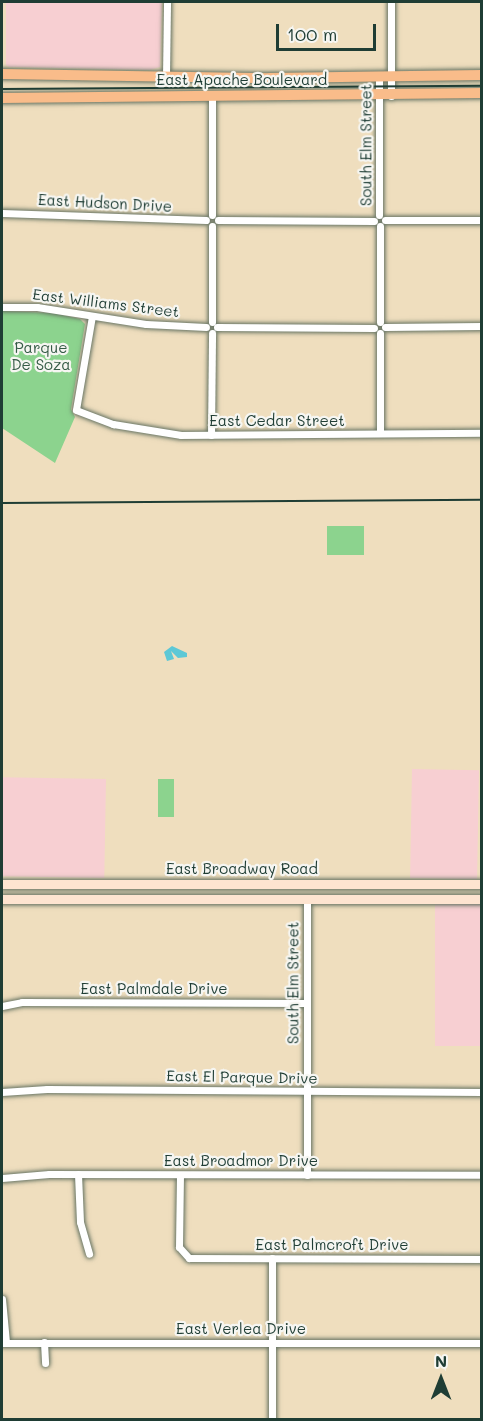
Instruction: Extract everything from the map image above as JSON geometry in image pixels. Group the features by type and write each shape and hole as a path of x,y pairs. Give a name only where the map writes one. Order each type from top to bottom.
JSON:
{"main road":[{"name":"East Apache Boulevard","path":"2,75 166,77 482,75"},
{"name":"East Apache Boulevard","path":"2,98 212,95 392,96 482,93"},
{"name":"East Broadway Road","path":"2,884 482,884"},
{"path":"100,899 102,884"},
{"path":"307,884 307,899"},
{"name":"East Broadway Road","path":"2,898 482,899"}],"street":[{"path":"166,2 166,77"},
{"path":"391,2 392,96"},
{"name":"South Elm Street","path":"379,75 380,433"},
{"path":"211,435 212,95"},
{"name":"East Hudson Drive","path":"2,213 212,220 482,220"},
{"name":"East Williams Street","path":"2,307 38,307 92,316 212,327 482,326"},
{"name":"East Cedar Street","path":"92,316 76,410 113,424 147,432 211,435 482,433"},
{"name":"South Elm Street","path":"307,899 307,1175"},
{"name":"East Palmdale Drive","path":"2,1006 22,1002 307,1003"},
{"name":"East El Parque Drive","path":"2,1092 47,1089 482,1092"},
{"path":"78,1174 79,1216 89,1254"},
{"name":"East Broadmor Drive","path":"2,1178 78,1174 482,1175"},
{"name":"East Palmcroft Drive","path":"180,1175 183,1255 272,1258 482,1259"},
{"path":"272,1258 272,1419"},
{"path":"2,1299 4,1342"},
{"name":"East Verlea Drive","path":"4,1342 482,1343"},
{"path":"44,1342 45,1363"}],"shaded area":[{"path":"6,2 162,2 160,67 150,70 9,67 6,65"},
{"path":"412,769 479,770 477,879 410,878"},
{"path":"2,777 106,779 104,878 2,876"},
{"path":"435,904 481,904 481,1046 435,1046"}],"green space":[{"name":"Parque De Soza","path":"2,311 53,313 80,319 85,324 71,409 75,417 55,463 2,428"},
{"path":"327,526 364,526 364,555 327,555"},
{"path":"158,779 174,779 174,817 158,817"}],"water":[{"path":"172,646 187,653 187,657 178,658 171,651 174,659 167,661 164,652"}],"tram line":[{"path":"2,89 482,86"}],"railway":[{"path":"2,503 482,500"}]}
